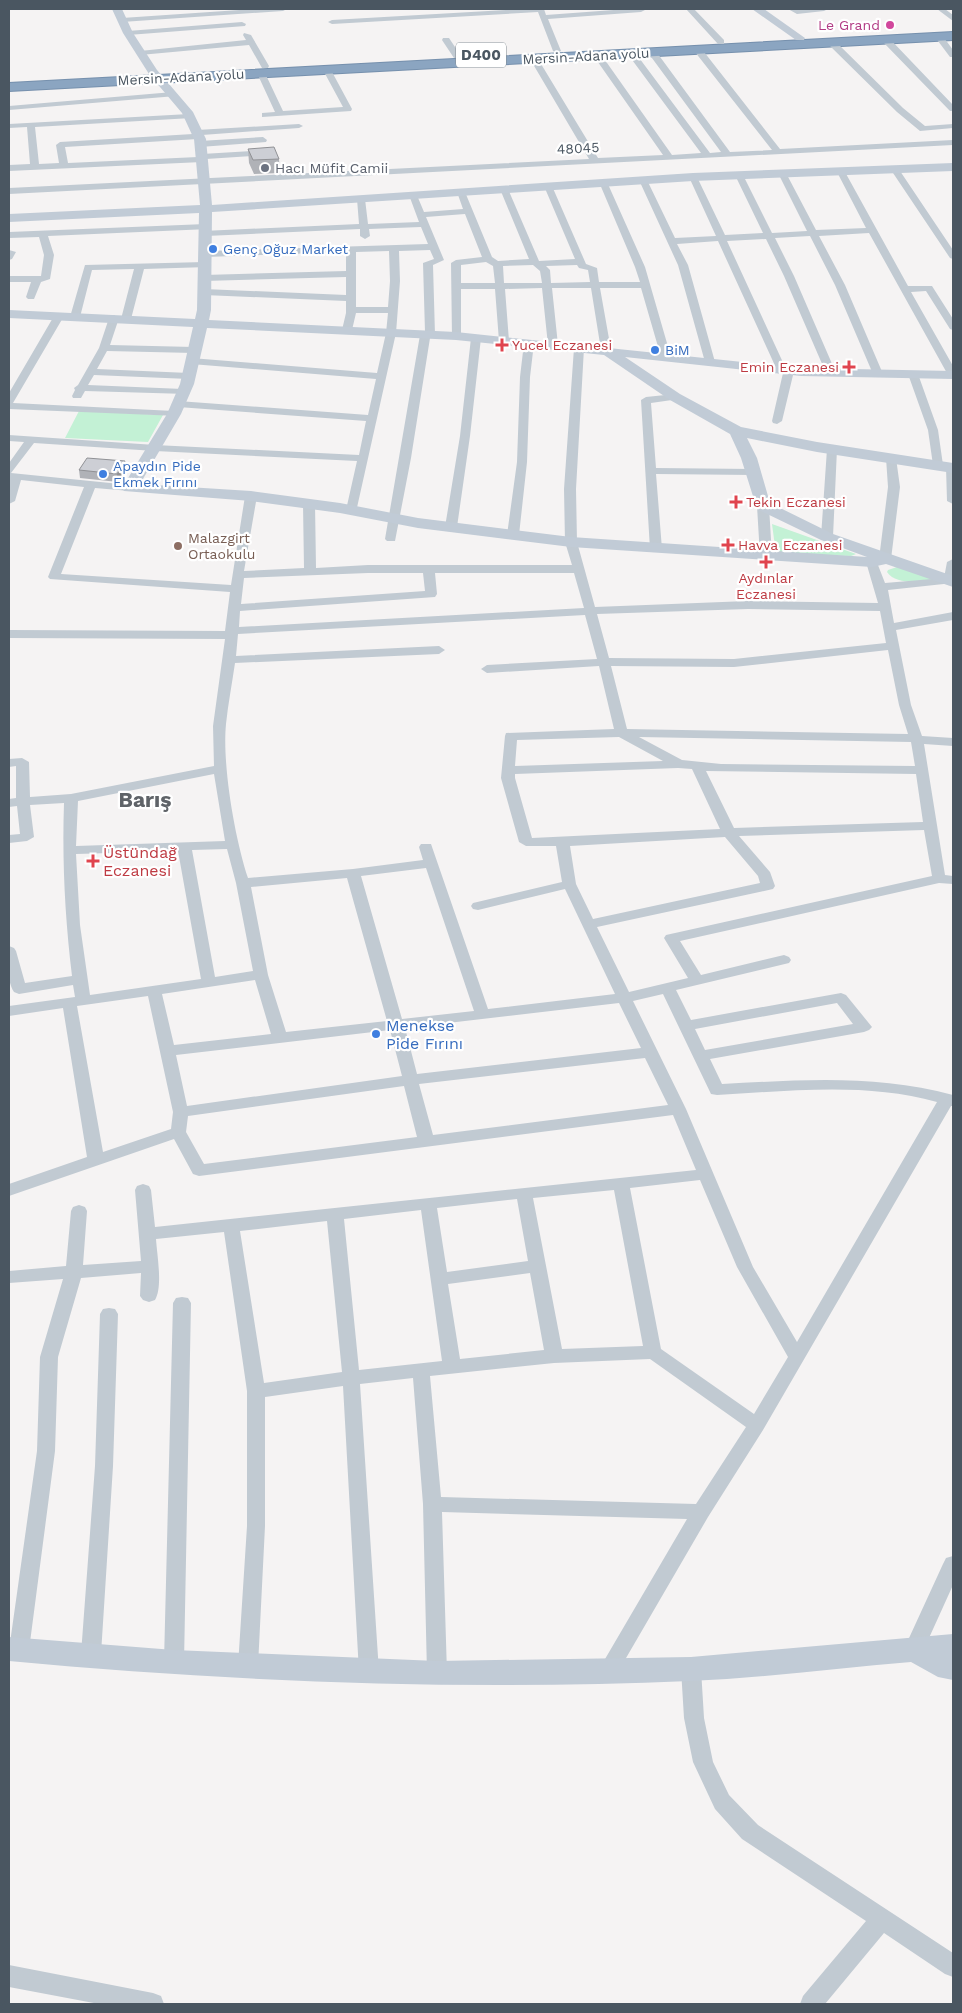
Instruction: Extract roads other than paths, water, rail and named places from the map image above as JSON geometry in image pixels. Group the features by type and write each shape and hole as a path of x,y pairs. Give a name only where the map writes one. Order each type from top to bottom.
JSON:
{"highway":[{"name":"Mersin-Adana yolu","path":"9,80 263,70 457,56 953,30"},
{"name":"Mersin-Adana yolu","path":"263,70 327,70 946,37"},
{"name":"Mersin-Adana yolu","path":"9,87 156,75"}],"main road":[{"path":"117,9 140,52 156,75 173,94 195,130 202,158 206,207 204,310 199,322 189,376 179,403 155,448 130,488 251,496 352,510 451,527 571,542 766,556 878,561"},
{"path":"757,9 800,38"},
{"path":"9,217 361,199 693,177 953,167"},
{"path":"782,173 844,168 953,167"},
{"path":"206,207 522,185 548,186"},
{"path":"9,314 456,336 786,370 831,373 953,375"},
{"path":"606,350 675,397 736,431 832,449 948,467"},
{"path":"736,431 753,472 763,506 878,561 951,582"},
{"path":"14,1649 174,1662 369,1672 437,1673 691,1669 914,1649 952,1665"}],"street":[{"path":"130,32 235,12 283,9"},
{"path":"690,9 721,42"},
{"path":"792,9 797,12 824,9"},
{"path":"941,9 953,19"},
{"path":"332,22 541,12 640,10"},
{"path":"130,32 177,12 235,12"},
{"path":"235,12 251,42 280,114"},
{"path":"541,12 556,51"},
{"path":"130,32 242,24"},
{"path":"199,36 246,32"},
{"path":"946,37 953,55"},
{"path":"446,40 457,56"},
{"path":"886,40 940,93 953,109"},
{"path":"140,52 251,42"},
{"path":"832,43 900,110 923,129 953,126"},
{"path":"698,50 778,152"},
{"path":"652,52 727,154"},
{"path":"631,54 707,155"},
{"path":"597,55 669,157"},
{"path":"534,59 595,161"},
{"path":"265,115 348,109 327,70"},
{"path":"9,108 173,94"},
{"path":"31,125 36,167 48,178"},
{"path":"9,126 195,130 263,140"},
{"path":"43,132 195,130 299,126"},
{"path":"64,166 60,145 195,130"},
{"name":"48045","path":"48,178 205,181 953,143"},
{"path":"9,191 48,178 64,166 271,152"},
{"path":"9,168 36,167"},
{"path":"894,170 953,255"},
{"path":"841,172 953,375"},
{"path":"782,173 840,285 878,374"},
{"path":"739,175 769,235 831,373"},
{"path":"693,177 786,370 777,421"},
{"path":"643,180 683,265 710,362"},
{"path":"603,182 640,266 666,357"},
{"path":"548,186 582,266 592,268 606,350"},
{"path":"504,189 537,263 545,270 553,345"},
{"path":"461,192 492,261 498,265 504,341"},
{"path":"391,540 427,335 428,263 439,260 413,195"},
{"path":"361,199 367,249"},
{"path":"421,215 468,211"},
{"path":"9,235 425,224"},
{"path":"673,241 872,230"},
{"path":"9,279 45,279 49,255 43,233"},
{"path":"205,272 351,250 434,247"},
{"path":"352,510 391,333 395,281 394,248"},
{"path":"347,330 350,310 351,250"},
{"path":"456,336 456,263 492,261 580,262"},
{"path":"72,410 80,388 120,319 140,266"},
{"path":"75,317 88,267 140,266 205,272 350,274"},
{"path":"205,272 349,298"},
{"path":"31,298 37,279"},
{"path":"456,286 645,285"},
{"path":"905,288 929,288 953,327"},
{"path":"350,310 392,310"},
{"path":"9,401 59,316"},
{"path":"451,527 465,436 476,338"},
{"path":"513,535 522,462 525,377 529,343"},
{"path":"104,348 193,355 381,376"},
{"path":"579,348 570,489 571,542 604,662 621,733 678,764"},
{"path":"89,372 189,376"},
{"path":"913,374 948,467 953,501"},
{"path":"80,388 179,403 372,418"},
{"path":"656,548 646,400 675,397"},
{"path":"9,406 72,410 179,403"},
{"path":"9,438 155,448 363,458"},
{"path":"9,501 11,474 30,440"},
{"path":"827,537 832,449"},
{"path":"696,979 672,938 946,880 930,826 916,739 905,705 880,587 878,561 894,487 891,458"},
{"path":"650,471 753,472"},
{"path":"11,474 130,488"},
{"path":"91,484 54,577 237,589"},
{"path":"251,496 238,575 229,660 219,726 221,783 260,974 280,1037"},
{"path":"309,504 310,571"},
{"path":"763,506 766,556"},
{"path":"880,587 951,582 953,562"},
{"path":"238,575 368,568 578,569"},
{"path":"234,608 431,594 429,569"},
{"path":"9,634 231,633 590,611 748,604 885,607"},
{"path":"889,628 953,616"},
{"path":"487,669 604,662 734,663 893,646"},
{"path":"229,660 439,650"},
{"path":"930,826 526,842 508,778 511,736 621,733 916,739 953,742"},
{"path":"9,763 22,762 23,802 27,837 9,839"},
{"path":"509,770 678,764 721,768 922,770"},
{"path":"588,924 768,886 765,875 729,833 698,766"},
{"path":"9,803 71,798 221,769"},
{"path":"71,798 69,850 73,925 80,979 76,1002 96,1160"},
{"path":"562,842 569,884 678,1109 744,1267 797,1356"},
{"path":"69,850 233,845"},
{"path":"184,847 208,983"},
{"path":"426,847 483,1015"},
{"path":"243,884 353,874 431,863"},
{"path":"353,874 396,1024 426,1140"},
{"path":"478,906 569,884"},
{"path":"9,951 19,989 80,979"},
{"path":"168,1051 624,998 696,979 784,960"},
{"path":"9,1011 260,974"},
{"path":"608,1671 701,1512 757,1424 950,1100 910,1089 866,1085 823,1084 717,1090 667,987"},
{"path":"154,991 180,1112 178,1132 199,1170 678,1109"},
{"path":"686,1026 841,998 864,1027 701,1056"},
{"path":"180,1112 410,1080 650,1052"},
{"path":"9,1190 178,1132"},
{"path":"148,1234 524,1193 621,1185 706,1174"},
{"path":"621,1185 653,1352"},
{"path":"143,1190 150,1266 149,1296"},
{"path":"524,1193 554,1356"},
{"path":"428,1203 452,1368"},
{"path":"14,1649 46,1451 46,1392 50,1357 74,1271 79,1211"},
{"path":"335,1215 351,1378 369,1672"},
{"path":"231,1226 256,1391 256,1526 248,1666"},
{"path":"9,1277 150,1266"},
{"path":"439,1279 537,1266"},
{"path":"174,1662 182,1303"},
{"path":"91,1654 104,1466 109,1314"},
{"path":"256,1391 351,1378 554,1356 653,1352 757,1424"},
{"path":"421,1371 432,1504 437,1673"},
{"path":"432,1504 701,1512"},
{"path":"914,1649 953,1564"},
{"path":"691,1669 694,1718 702,1762 722,1802 750,1832 953,1966"},
{"path":"811,2004 882,1919"},
{"path":"9,1976 153,2004"}],"place":[{"name":"Le Grand","path":"890,25"},
{"name":"Hacı Müfit Camii","path":"265,168"},
{"name":"Genç Oğuz Market","path":"213,249"},
{"name":"Yucel Eczanesi","path":"502,345"},
{"name":"BiM","path":"655,350"},
{"name":"Emin Eczanesi","path":"849,367"},
{"name":"Apaydın Pide Ekmek Fırını","path":"103,474"},
{"name":"Tekin Eczanesi","path":"736,502"},
{"name":"Havva Eczanesi","path":"728,545"},
{"name":"Malazgirt Ortaokulu","path":"178,546"},
{"name":"Aydınlar Eczanesi","path":"766,562"},
{"name":"Üstündağ Eczanesi","path":"93,861"},
{"name":"Menekse Pide Fırını","path":"376,1034"}],"district":[{"name":"Barış","path":"145,799"}]}
